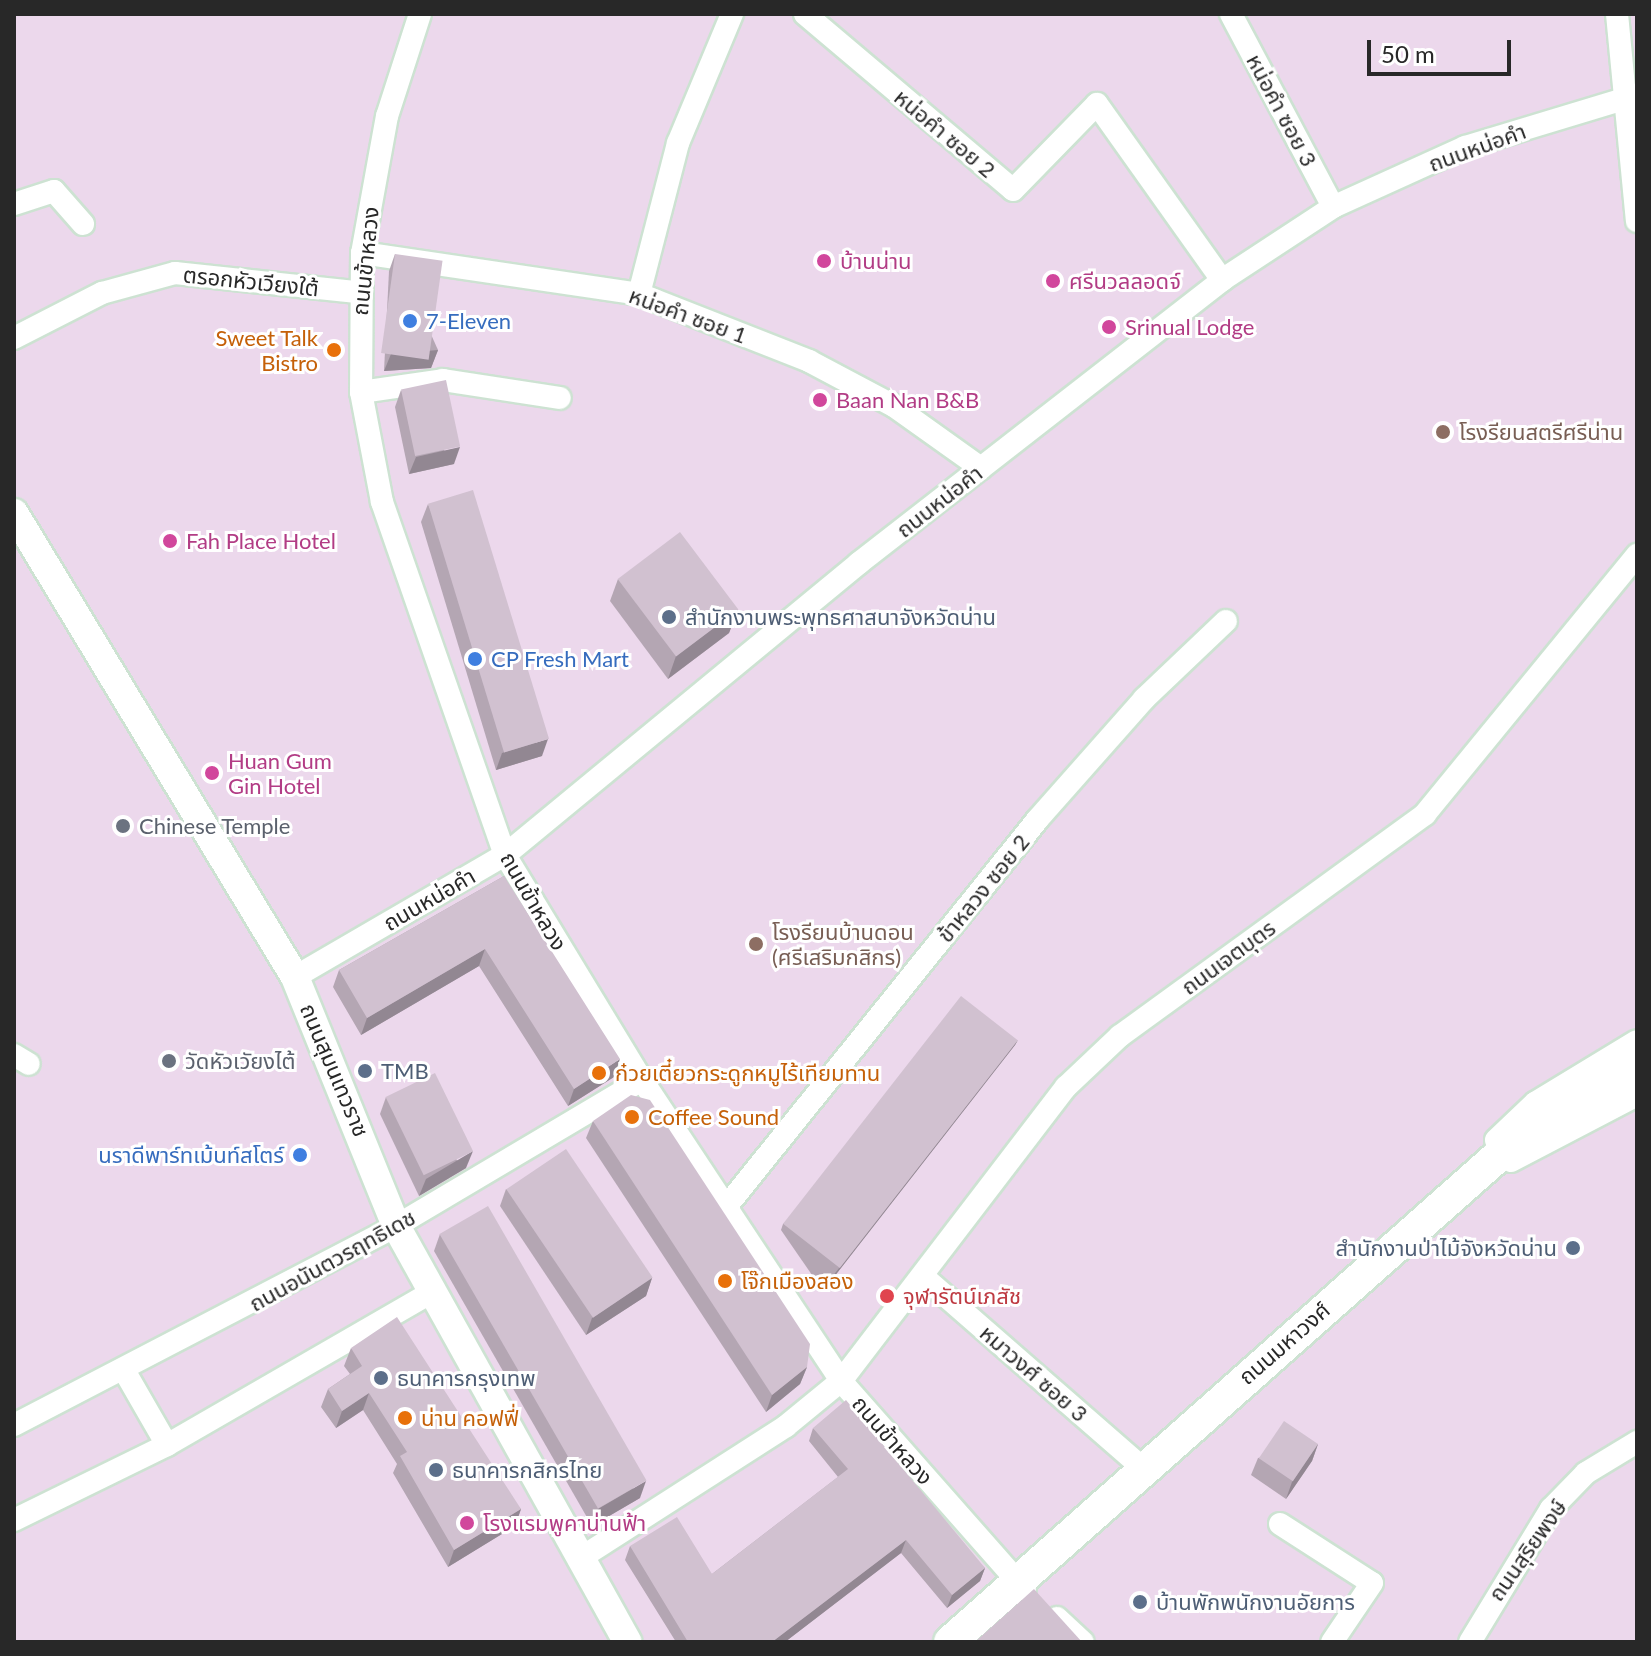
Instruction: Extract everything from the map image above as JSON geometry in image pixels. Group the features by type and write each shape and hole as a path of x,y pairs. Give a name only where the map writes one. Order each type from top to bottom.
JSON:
{"main road":[{"name":"ถนนมหาวงศ์","path":"950,1642 1450,1197 1555,1110 1637,1070"}],"street":[{"name":"ถนนข้าหลวง","path":"420,14 387,116 362,253 357,292 361,392 382,502 505,855 642,1080 841,1381 1017,1582 1083,1642"},
{"path":"639,294 678,143 732,14"},
{"name":"หน่อคำ ซอย 2","path":"805,14 1013,190 1097,104 1222,280"},
{"name":"หน่อคำ ซอย 3","path":"1231,14 1333,207"},
{"path":"1617,14 1631,98 1637,221"},
{"name":"ถนนหน่อคำ","path":"295,977 505,855 981,468 1222,280 1333,207 1465,147 1631,98"},
{"path":"14,204 54,191 83,224"},
{"name":"หน่อคำ ซอย 1","path":"362,253 639,294 809,361 894,406 981,468"},
{"name":"ตรอกหัวเวียงใต้","path":"14,338 102,293 175,273 357,292"},
{"path":"361,392 443,380 560,398"},
{"name":"ถนนสุมนเทวราช","path":"14,513 295,977 396,1226 430,1293 628,1642"},
{"name":"ถนนเจตบุตร","path":"579,1559 786,1426 841,1381 926,1279 1066,1087 1120,1036 1425,814 1637,555"},
{"name":"ข้าหลวง ซอย 2","path":"726,1207 1037,820 1226,621"},
{"path":"1450,1197 1535,1103 1637,1041"},
{"name":"ถนนอนันตวรฤทธิเดช","path":"14,1425 125,1372 396,1226 642,1080"},
{"path":"1450,1197 1637,1095"},
{"name":"หมาวงศ์ ซอย 3","path":"926,1279 1143,1468"},
{"path":"14,1520 167,1445 430,1293"},
{"path":"125,1372 167,1445"},
{"name":"ถนนสุริยพงษ์","path":"1470,1642 1551,1509 1586,1473 1637,1442"},
{"path":"1280,1524 1372,1583 1332,1642"}],"building":[{"name":"7-Eleven","path":"395,254 443,261 429,360 381,353"},
{"path":"446,380 460,447 415,456 401,390"},
{"path":"473,490 549,739 504,752 428,504"},
{"name":"สำนักงานพระพุทธศาสนาจังหวัดน่าน","path":"680,532 738,609 676,656 618,579"},
{"path":"504,876 620,1059 574,1089 485,949 367,1018 339,970"},
{"path":"961,996 1018,1040 840,1268 783,1224"},
{"path":"435,1073 473,1151 424,1175 386,1097"},
{"path":"631,1095 650,1100 810,1344 807,1367 772,1395 593,1121"},
{"path":"566,1149 653,1278 593,1318 506,1189"},
{"path":"488,1206 647,1481 598,1509 440,1234"},
{"path":"397,1317 521,1509 454,1550 400,1456 407,1452 369,1393 342,1411 328,1389 362,1366 351,1348"},
{"path":"846,1400 985,1568 952,1595 906,1540 772,1642 688,1642 630,1546 677,1517 712,1574 848,1469 813,1428"},
{"path":"1284,1421 1318,1444 1293,1481 1259,1458"},
{"path":"1034,1589 1082,1642 975,1642"}],"place":[{"name":"บ้านน่าน","path":"824,261"},
{"name":"ศรีนวลลอดจ์","path":"1053,281"},
{"name":"7-Eleven","path":"410,321"},
{"name":"Srinual Lodge","path":"1109,327"},
{"name":"Sweet Talk Bistro","path":"334,350"},
{"name":"Baan Nan B&B","path":"820,400"},
{"name":"โรงรียนสตรีศรีน่าน","path":"1443,432"},
{"name":"Fah Place Hotel","path":"170,541"},
{"name":"สำนักงานพระพุทธศาสนาจังหวัดน่าน","path":"669,617"},
{"name":"CP Fresh Mart","path":"475,659"},
{"name":"Huan Gum Gin Hotel","path":"212,773"},
{"name":"Chinese Temple","path":"123,826"},
{"name":"โรงรียนบ้านดอน (ศรีเสริมกสิกร)","path":"756,944"},
{"name":"วัดหัวเวัยงไต้","path":"169,1061"},
{"name":"TMB","path":"365,1071"},
{"name":"ก๋วยเตี๋ยวกระดูกหมูไร้เทียมทาน","path":"599,1073"},
{"name":"Coffee Sound","path":"632,1117"},
{"name":"นราดีพาร์ทเม้นท์สโตร์","path":"300,1155"},
{"name":"สำนักงานป่าไม้จังหวัดน่าน","path":"1573,1248"},
{"name":"โจ๊กเมืองสอง","path":"725,1281"},
{"name":"จุฬารัตน์เภสัช","path":"887,1296"},
{"name":"ธนาคารกรุงเทพ","path":"381,1378"},
{"name":"น่าน คอฟฟี่","path":"405,1418"},
{"name":"ธนาคารกสิกรไทย","path":"436,1470"},
{"name":"โรงแรมพูคาน่านฟ้า","path":"467,1523"},
{"name":"บ้านพักพนักงานอัยการ","path":"1140,1602"}]}
